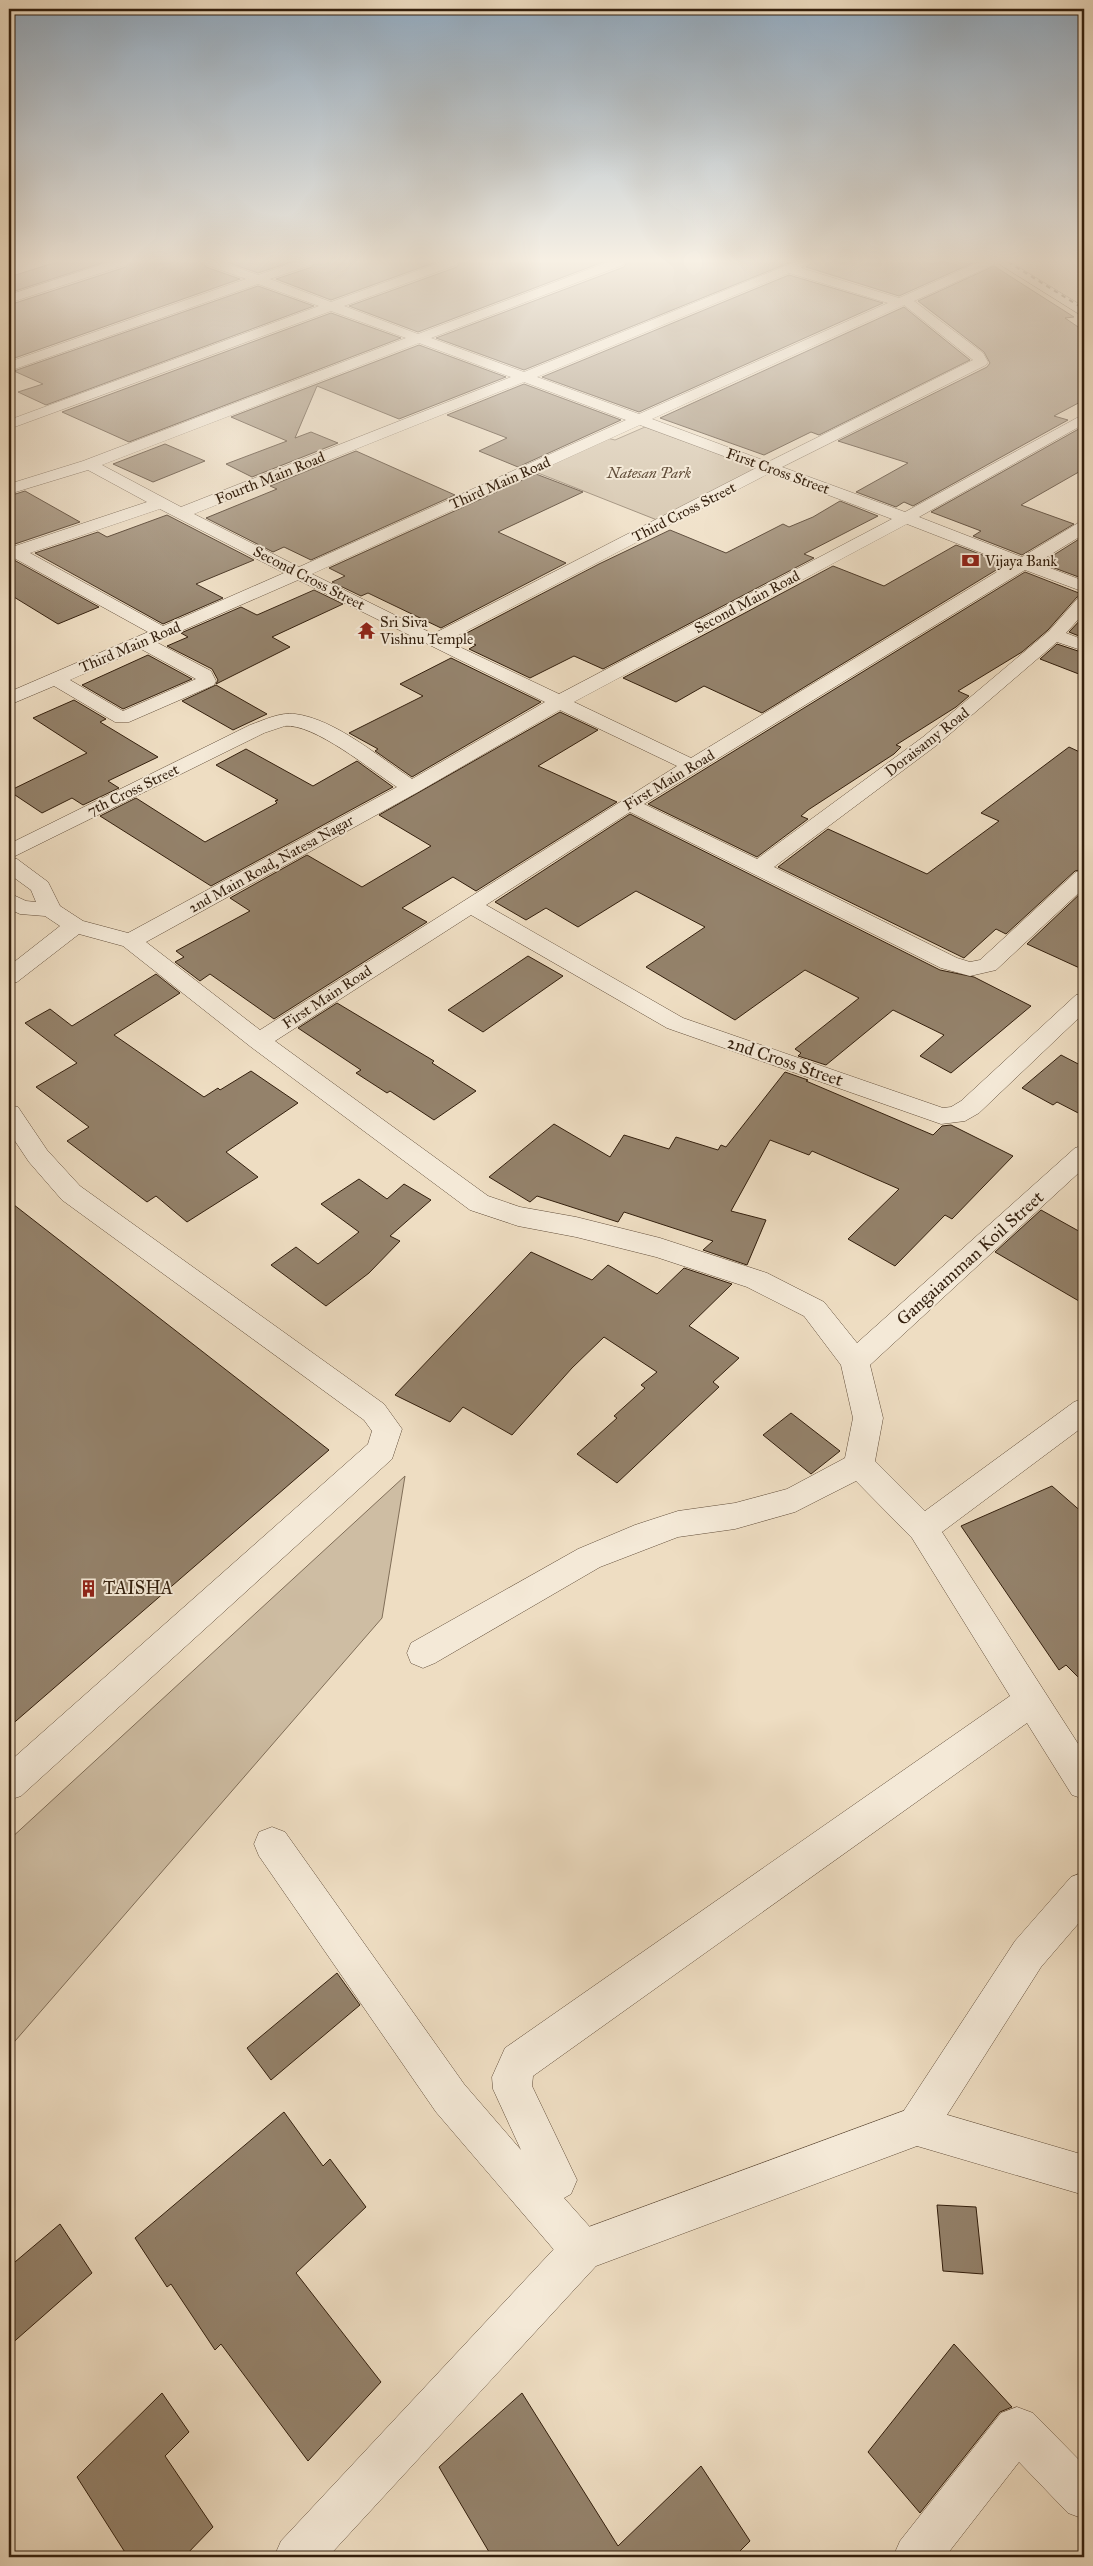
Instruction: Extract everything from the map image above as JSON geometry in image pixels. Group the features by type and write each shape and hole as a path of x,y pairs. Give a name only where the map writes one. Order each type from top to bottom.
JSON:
{"street":[{"path":"9,425 124,382"},
{"path":"9,489 89,464 301,382"},
{"name":"Fourth Main Road","path":"181,513 513,382"},
{"name":"First Cross Street","path":"538,382 1024,562 1084,587"},
{"name":"Third Main Road","path":"61,683 724,382"},
{"name":"Third Cross Street","path":"435,640 768,468 941,382"},
{"name":"Second Main Road","path":"411,788 559,702 906,518 1084,418"},
{"name":"Second Cross Street","path":"89,464 160,503 559,702 693,766"},
{"path":"12,553 160,503"},
{"name":"First Main Road","path":"259,1041 629,804 1084,527"},
{"path":"11,695 61,683 122,718 207,681 204,675 12,553"},
{"name":"Doraisamy Road","path":"758,869 930,741 1055,635 1084,602"},
{"path":"1055,635 1084,646"},
{"name":"7th Cross Street","path":"9,852 257,729 276,722 293,720 314,725 411,788"},
{"name":"2nd Main Road, Natesa Nagar","path":"130,941 411,788"},
{"path":"629,804 949,963 970,970 988,965 1084,877"},
{"path":"9,864 40,887 51,910"},
{"path":"9,900 20,907 51,910 75,926 130,941 259,1041 479,1203 518,1216 576,1227 660,1248 757,1280 814,1308 856,1362 868,1418 859,1465"},
{"name":"2nd Cross Street","path":"469,905 675,1023 941,1116 951,1117 962,1114 1084,1000"},
{"path":"9,977 75,926"},
{"path":"9,1113 38,1156 71,1193 374,1412 387,1429 381,1450 9,1784"},
{"name":"Gangaiamman Koil Street","path":"856,1362 1084,1154"},
{"path":"923,1529 1084,1410"},
{"path":"859,1465 923,1529 1084,1783"},
{"path":"423,1653 589,1558 646,1534 670,1527 735,1516 794,1498 859,1465"},
{"path":"557,2180 513,2089 511,2078 519,2062 1032,1700"},
{"path":"272,1844 450,2098 582,2250"},
{"path":"917,2126 1028,1954 1084,1890"},
{"path":"297,2557 582,2250 917,2126 1084,2175"},
{"path":"916,2557 1017,2429 1084,2497"}],"green space":[{"name":"Natesan Park","path":"645,427 760,469 657,520 533,471 607,438 615,440"},
{"path":"405,1476 382,1618 9,2048 9,1840"}],"building":[{"path":"38,382 109,382 46,405 18,392 43,384"},
{"path":"144,382 287,382 129,442 62,412"},
{"path":"323,382 494,382 399,419 317,386 295,438 311,432 338,443 252,477 226,464 287,441 231,417"},
{"path":"555,382 707,382 639,412"},
{"path":"740,382 926,382 819,435 811,432 764,455 660,418"},
{"path":"957,382 1084,382 1084,400 1054,416 1068,420 913,506 904,502 896,507 856,492 908,463 838,441"},
{"path":"524,384 621,420 518,467 479,451 507,438 447,415"},
{"path":"1084,426 1084,469 1021,505 1074,524 1022,555 973,536 981,531 931,512"},
{"path":"165,444 205,461 153,482 113,464"},
{"path":"356,451 455,495 311,560 284,547 273,552 206,518 277,489 270,486"},
{"path":"536,474 583,492 498,532 566,563 441,628 368,593 361,596 332,582 345,576 329,568"},
{"path":"25,491 80,522 9,546 9,496"},
{"path":"840,501 878,516 804,554 814,558 603,669 574,656 530,678 469,649 476,645 459,637 599,564 670,530 726,553 783,524 789,527 813,517"},
{"path":"167,515 254,560 196,584 223,598 163,624 35,553 98,532 107,537"},
{"path":"1084,536 1084,579 1041,563"},
{"path":"956,545 1006,564 762,713 704,686 676,702 623,678 833,566 884,586"},
{"path":"14,560 99,607 58,624 9,594 9,561"},
{"path":"1025,572 1084,595 1077,597 1048,630 1022,652 958,691 969,696 956,707 896,745 901,747 894,754 808,810 801,816 808,819 757,857 648,804"},
{"path":"314,590 343,604 272,637 290,647 216,684 218,680 212,669 167,646 188,637 181,633 241,607 257,615"},
{"path":"1084,616 1084,638 1069,632"},
{"path":"1057,644 1084,653 1084,676 1040,659"},
{"path":"148,655 192,679 123,709 82,685"},
{"path":"451,658 541,702 412,777 375,751 378,749 349,733 423,696 400,684"},
{"path":"216,685 267,714 233,730 182,701"},
{"path":"74,700 106,719 100,722 158,757 108,781 119,788 83,805 72,798 42,813 9,791 87,753 33,718"},
{"path":"560,712 598,730 538,766 617,802 476,891 453,877 402,908 427,922 274,1019 210,974 200,981 175,962 184,957 176,951 250,911 230,898 307,855 362,887 431,846 379,815"},
{"path":"1069,747 1084,754 1084,869 1075,871 1006,934 996,929 964,958 778,867 828,829 927,874 999,821 981,813"},
{"path":"246,749 313,786 357,761 393,787 211,886 100,816 136,798 205,842 277,803 275,801 278,800 216,765"},
{"path":"630,814 940,970 974,977 1031,1006 951,1073 920,1056 944,1035 893,1010 826,1065 798,1056 801,1053 795,1049 859,998 805,970 735,1020 646,967 705,927 636,891 578,927 546,908 526,920 495,902"},
{"path":"1084,890 1084,970 1027,944"},
{"path":"528,956 563,976 483,1032 448,1010"},
{"path":"156,974 180,993 114,1035 204,1097 218,1088 220,1090 251,1071 298,1103 226,1152 258,1177 187,1222 156,1196 147,1202 67,1141 89,1127 36,1087 77,1063 25,1023 50,1009 72,1026"},
{"path":"337,1003 434,1061 432,1063 476,1091 434,1120 390,1091 387,1093 356,1073 361,1070 298,1028"},
{"path":"1061,1055 1084,1067 1084,1116 1057,1102 1053,1105 1022,1088"},
{"path":"785,1072 808,1080 806,1081 933,1135 942,1126 951,1125 1013,1156 952,1219 945,1215 895,1266 848,1239 899,1189 812,1151 809,1155 770,1140 731,1211 766,1220 747,1265 703,1250 713,1241 624,1212 618,1222 537,1196 530,1202 489,1177 554,1124 610,1157 624,1135 669,1149 676,1137 718,1150 721,1145 726,1147"},
{"path":"359,1179 387,1199 404,1184 431,1200 390,1236 400,1241 369,1273 326,1306 271,1265 296,1247 318,1264 359,1232 321,1204"},
{"name":"TAISHA","path":"9,1201 329,1450 9,1727"},
{"path":"1041,1210 1084,1234 1084,1304 995,1252"},
{"path":"531,1252 592,1280 608,1265 657,1294 684,1268 732,1284 689,1326 739,1358 713,1382 719,1387 617,1483 577,1454 617,1418 614,1416 645,1388 641,1385 657,1372 604,1337 572,1368 512,1435 463,1407 450,1422 395,1395"},
{"path":"791,1413 840,1451 811,1474 763,1435"},
{"path":"1052,1486 1084,1514 1084,1683 1066,1665 1059,1670 961,1526"},
{"path":"337,1973 360,2005 271,2080 247,2048"},
{"path":"284,2112 323,2166 330,2159 366,2207 296,2273 381,2382 308,2461 221,2344 215,2350 171,2284 167,2287 135,2238"},
{"path":"937,2205 976,2207 983,2274 943,2271"},
{"path":"60,2224 92,2273 9,2346 9,2267"},
{"path":"954,2344 1012,2407 1000,2412 920,2513 868,2452"},
{"path":"162,2393 189,2432 165,2456 213,2527 184,2557 128,2557 77,2477"},
{"path":"522,2393 618,2546 701,2466 750,2541 734,2557 492,2557 439,2467"}],"place":[{"name":"Vijaya Bank","path":"971,561"},
{"name":"Sri Siva Vishnu Temple","path":"366,631"},
{"name":"TAISHA","path":"89,1588"}]}
